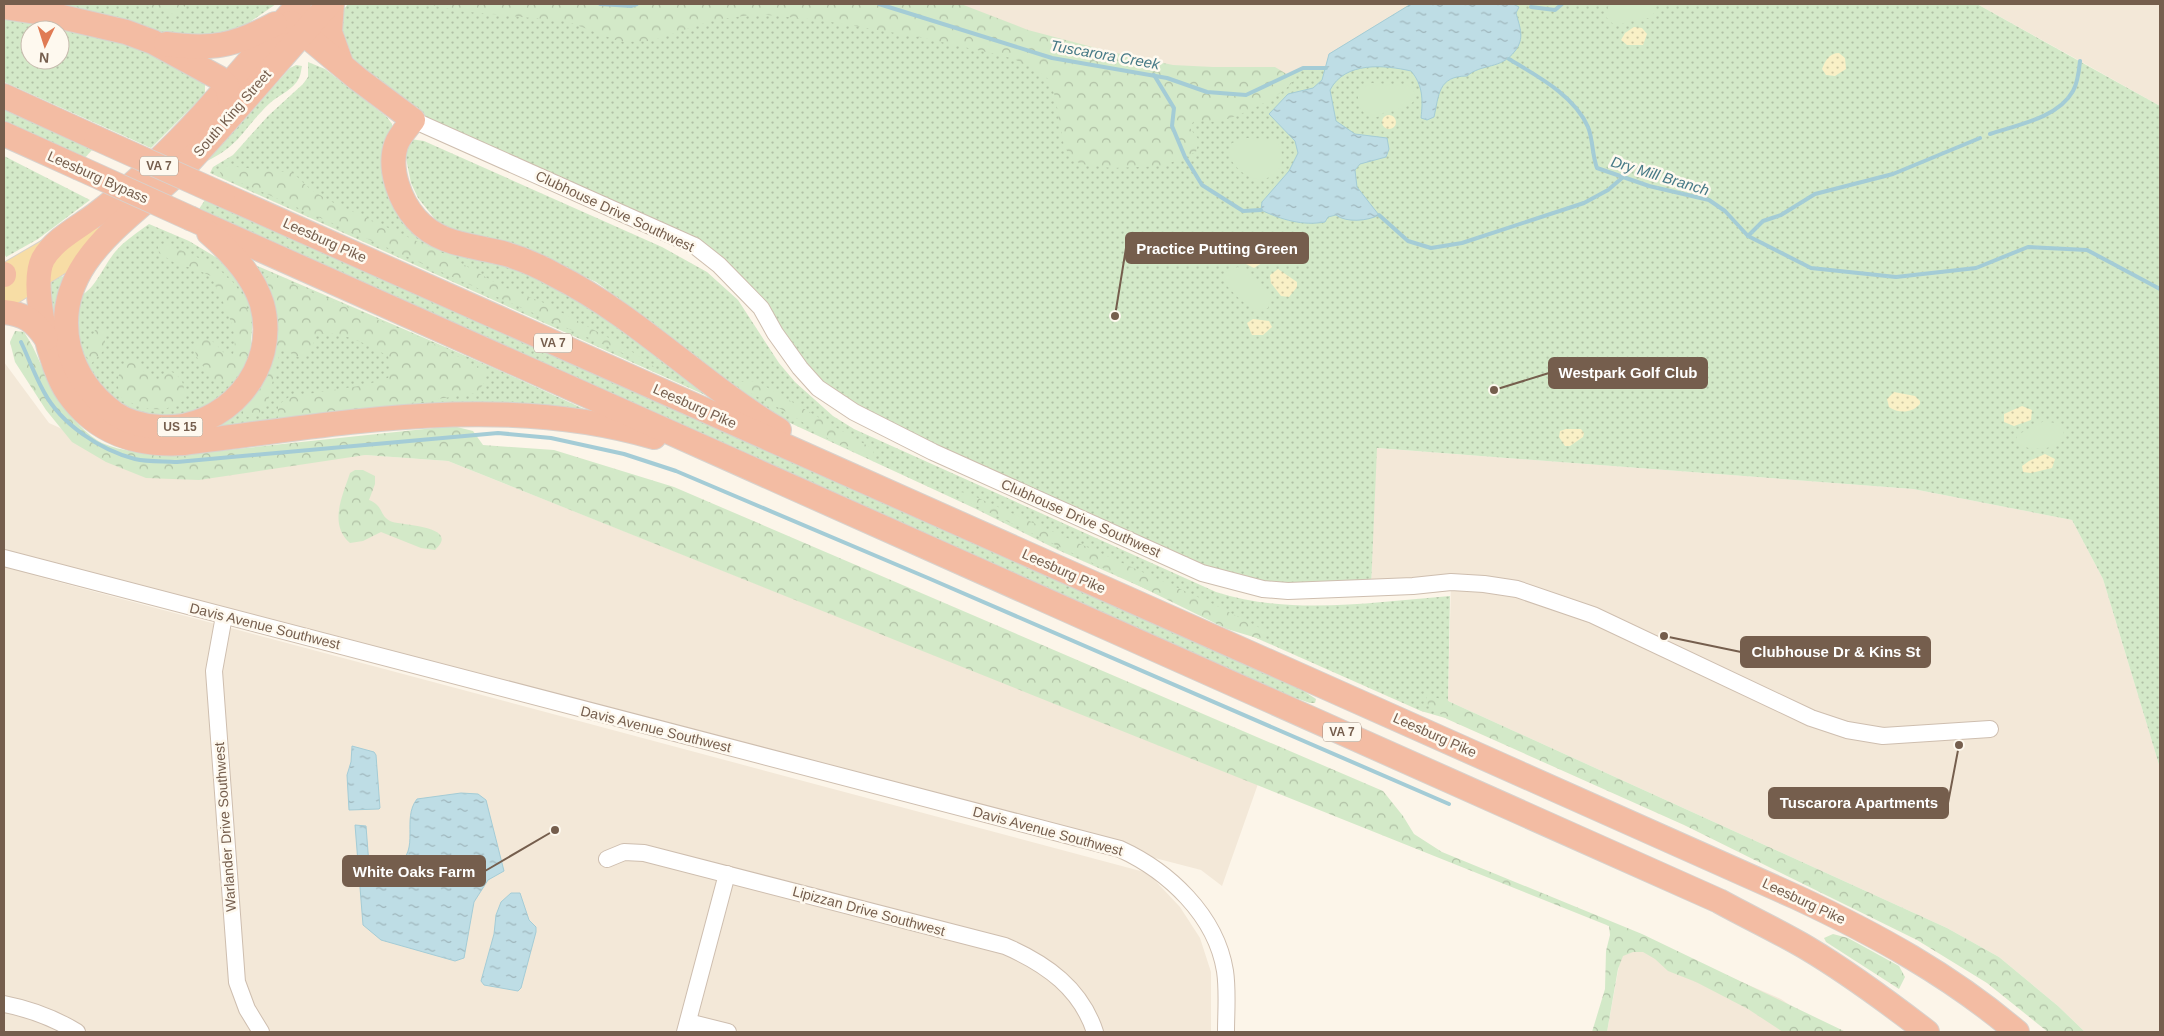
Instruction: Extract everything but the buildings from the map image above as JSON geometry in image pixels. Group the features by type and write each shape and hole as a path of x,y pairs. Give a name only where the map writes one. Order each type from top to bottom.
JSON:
{"highway":[{"name":"South King Street","path":"52,247 96,214 190,130 227,86 296,18 330,4"},
{"path":"330,4 330,32 341,64"},
{"path":"4,7 90,22 153,42 189,47 222,46 243,41 296,18"},
{"name":"South King Street","path":"110,233 188,164 221,127 269,71 296,18"},
{"name":"Clubhouse Drive Southwest","path":"296,18 358,79 413,120"},
{"path":"153,42 219,78 227,86 230,105 221,127"},
{"path":"269,71 294,58 315,55 326,56 341,64"},
{"name":"Leesburg Pike","path":"4,96 884,491 1632,823 1859,927 1936,970 2018,1032"},
{"path":"413,120 396,144 394,169 406,206 416,220 432,233 451,242 527,261 578,287 646,334 717,390 755,415 884,491"},
{"name":"Leesburg Bypass","path":"4,134 192,219"},
{"name":"US 15","path":"110,233 85,262 70,292 66,322 68,342 75,368 85,387 116,414 146,426 173,428 185,426 203,421 220,413 238,398 255,373 261,359 265,330 262,305 247,275 236,259 192,219"},
{"name":"VA 7","path":"192,219 740,462 1718,901 1806,947 1876,993 1927,1032"},
{"path":"52,247 43,260 39,278 46,338 58,376 65,389 81,409 124,437 153,444 184,443 402,417 467,413 516,414 584,420 615,426 740,462"},
{"path":"4,312 26,317 35,323 46,338"}],"main road":[{"name":"South King Street","path":"4,299 110,233"},
{"name":"South King Street","path":"4,275 52,247"}],"street":[{"name":"Clubhouse Drive Southwest","path":"413,120 695,246 719,265 761,308 775,333 800,368 818,388 854,412 933,452 1202,573 1263,589 1288,591 1413,586 1451,582 1517,589 1593,615 1811,718 1847,730 1884,736 1990,729"},
{"name":"Davis Avenue Southwest","path":"4,558 1120,848 1158,869 1173,882 1199,914 1212,935 1222,961 1226,999 1226,1032"},
{"name":"Warlander Drive Southwest","path":"224,616 214,671 237,982 247,1009 261,1032"},
{"name":"Lipizzan Drive Southwest","path":"607,859 624,852 644,853 1005,946 1029,956 1072,990 1089,1014 1095,1032"},
{"path":"727,874 686,1027 728,1032"},
{"path":"4,1004 34,1011 56,1020 77,1032"}],"shaded area":[{"path":"879,4 1413,4 1326,68 1303,68 1246,95"},
{"path":"1977,4 2160,4 2160,106 2080,61"},
{"path":"4,362 49,423 153,470 365,455 448,461 1258,784 1222,886 1201,870 21,572 1148,873 1180,907 1200,938 1211,972 1211,1032 4,1032"},
{"path":"1376,448 1913,489 2072,520 2103,579 2160,768 2160,1032 2085,1032 2058,1006 1999,957 1947,928 1448,701 1451,583 1371,588"},
{"path":"1625,932 1781,999 1828,1032 1607,1032"}],"green space":[{"path":"36,4 276,4 247,24 226,34 208,37 173,35"},
{"path":"140,4 187,4 176,15"},
{"path":"348,4 879,4 1052,58 1274,80 1303,68 1326,68 1329,54 1411,4 1977,4 2160,106 2160,768 2103,579 2072,520 1913,489 1377,448 1371,588 1229,582 854,412 800,368 719,265 413,120 345,50 339,15"},
{"path":"428,4 961,4 1028,30 1111,52 1173,65 1275,67 1295,79 1289,86 1271,99 1238,115 1216,122 1195,120 1189,127 1199,140 1196,152 1163,166 1112,168 1081,164 1072,159 1064,146 1055,96 1048,79 1030,65 1004,56 919,37 819,20 758,14 714,20 651,41 621,42 566,21 458,11"},
{"path":"1609,4 1654,4 1656,11 1649,18 1619,25 1613,24 1606,17"},
{"path":"4,15 28,20 20,20 20,70 70,70 70,29 98,35 165,58 205,84 205,94 151,148 4,82"},
{"path":"308,62 325,69 387,117 392,124 392,191 485,257 575,290 714,399 210,173 213,167 233,155 268,116 303,84 308,77"},
{"path":"296,65 302,66 297,82 261,111 235,142 207,161 290,68"},
{"path":"1369,83 1409,86 1416,99 1403,108 1372,117 1361,109 1358,96 1358,92"},
{"path":"4,109 92,150 83,160 4,129"},
{"path":"1247,138 1273,139 1280,149 1282,159 1279,168 1273,175 1263,179 1252,178 1241,171 1229,157 1232,143"},
{"path":"410,139 424,141 662,247 707,272 738,300 779,363 795,382 833,416 854,429 1216,592 1273,604 1303,605 1362,604 1450,596 1448,701 1473,726 1421,711 1058,550 974,508 775,416 713,375 650,321 596,282 534,255 464,236 439,224 418,198 411,183 405,153"},
{"path":"4,156 90,200 38,239 6,257 4,253"},
{"path":"228,166 293,173 311,190 334,203 447,255 501,286 542,302 622,345 656,368 247,185 222,178 219,169"},
{"path":"205,200 1282,677 1316,699 1315,703 1310,703 1240,679 197,212"},
{"path":"149,224 189,241 229,265 249,298 253,316 250,355 245,374 223,401 174,421 121,409 81,367 75,299 89,290 110,258 119,248"},
{"path":"166,245 191,254 217,268 230,279 243,298 251,329 249,352 238,374 232,378 216,381 200,362 195,351 199,342 207,339 213,341 228,355 233,354 235,345 232,325 211,276 193,268 178,265 159,253 158,246"},
{"path":"248,262 494,368 617,424 575,416 213,432 219,419 262,366"},
{"path":"1238,267 1258,281 1270,295 1268,308 1256,309 1244,303 1225,284 1224,273"},
{"path":"275,274 299,287 426,340 484,370 486,380 477,393 293,421 278,418 278,405 289,397 365,385 388,378 392,369 388,356 345,336 317,333 312,348 302,359 281,348 269,396 259,414 248,417 243,414 244,403 264,279"},
{"path":"62,276 66,279 56,333 45,285"},
{"path":"95,330 105,330 105,349 90,365 86,354"},
{"path":"15,331 24,332 53,390 74,419 95,439 118,448 170,456 453,426 473,431 483,445 554,450 674,487 1383,791 1403,816 1414,834 1442,852 1642,934 1846,1032 1783,1032 1748,1009 1696,982 1668,971 1655,959 1643,952 1633,952 1623,956 1618,969 1607,1032 1592,1032 1605,989 1606,951 1610,935 1609,926 448,461 365,455 199,480 146,478 106,462 72,442 46,410 15,362 10,342"},
{"path":"131,359 140,362 143,371 155,380 163,378 170,371 175,374 183,383 183,401 167,408 151,409 135,405 120,396 118,380 120,371"},
{"path":"756,381 873,449 875,461 830,440 790,414 745,390 739,382"},
{"path":"2044,421 2055,423 2064,429 2063,441 2059,444 2040,449 2026,447 2016,442 2017,435"},
{"path":"355,470 363,470 375,476 375,484 369,500 377,505 387,519 396,523 426,528 435,531 441,536 441,542 435,550 421,548 381,532 363,541 350,543 343,535 338,518 341,500 350,473"},
{"path":"953,491 967,493 1211,603 1270,633 1260,639 1227,629 960,498"},
{"path":"1426,695 1448,701 1947,928 1999,957 2058,1006 2085,1032 2048,1032 1987,983 1917,940 1684,825 1447,719 1428,705"},
{"path":"1833,934 1848,938 1899,966 1905,977 1899,989 1826,942 1824,938"}],"sand":[{"path":"1634,27 1642,28 1647,34 1643,45 1627,45 1621,40 1625,33"},
{"path":"1839,53 1845,58 1846,69 1835,76 1826,75 1822,69 1826,60 1833,54"},
{"path":"1389,115 1394,117 1396,122 1394,127 1389,129 1384,127 1382,122 1384,117"},
{"path":"1255,244 1264,246 1269,250 1262,263 1254,268 1246,264 1244,257 1248,248"},
{"path":"1278,269 1297,282 1297,287 1289,297 1281,296 1271,283 1270,275"},
{"path":"1253,319 1269,321 1272,327 1263,335 1252,335 1247,323"},
{"path":"1894,392 1915,396 1920,401 1920,404 1905,412 1893,409 1889,407 1887,399"},
{"path":"2022,406 2032,410 2031,420 2014,426 2004,422 2004,414"},
{"path":"1581,429 1584,433 1583,437 1570,446 1565,446 1559,437 1560,431"},
{"path":"2045,454 2055,459 2052,468 2031,473 2023,472 2022,466"}],"water":[{"path":"1411,4 1513,4 1519,7 1516,13 1521,33 1520,42 1510,57 1504,61 1479,69 1467,76 1450,79 1445,83 1439,94 1434,117 1427,120 1421,118 1420,87 1411,71 1389,67 1366,67 1345,74 1337,81 1330,90 1336,121 1355,134 1387,138 1389,149 1386,157 1360,164 1355,170 1357,187 1379,215 1369,219 1351,220 1340,218 1336,215 1328,217 1325,222 1301,223 1277,217 1261,210 1262,202 1289,171 1298,153 1295,141 1269,114 1288,94 1313,88 1322,80 1329,54"},
{"path":"352,746 374,752 376,755 379,809 349,810 347,775 351,762"},
{"path":"461,793 478,794 486,800 504,871 488,880 474,902 464,958 455,961 381,940 363,925 355,825 366,826 369,865 375,870 386,870 404,859 408,851 411,816 417,799"},
{"path":"511,893 520,893 529,920 536,927 521,988 518,991 484,985 481,981 494,934 496,915 501,902"}],"waterway":[{"name":"Tuscarora Creek","path":"600,4 631,6 637,4"},
{"name":"Tuscarora Creek","path":"879,4 1052,58 1167,78 1207,92 1246,95 1303,68 1326,68"},
{"name":"Tuscarora Creek","path":"1531,7 1555,10 1562,4"},
{"name":"Dry Mill Branch","path":"1509,59 1554,87 1574,105 1588,127 1597,168 1649,186 1709,200 1725,211 1748,236 1811,268 1896,277 1976,268 2028,247 2087,250 2160,289"},
{"path":"1990,134 2024,124 2058,108 2075,88 2080,61"},
{"path":"1154,75 1174,108 1172,126 1185,157 1202,185 1243,211 1261,210"},
{"path":"1748,236 1763,221 1781,215 1815,194 1893,174 1980,138"},
{"path":"1379,215 1408,241 1431,248 1462,243 1584,203 1608,190 1622,178"},
{"path":"21,342 44,392 60,415 95,442 122,455 140,460 177,462 498,433 551,438 624,454 676,471 1449,804"}],"place":[{"name":"Practice Putting Green","path":"1115,316"},
{"name":"Westpark Golf Club","path":"1494,390"},
{"name":"Clubhouse Dr & Kins St","path":"1664,636"},
{"name":"Tuscarora Apartments","path":"1959,745"},
{"name":"White Oaks Farm","path":"555,830"}]}
